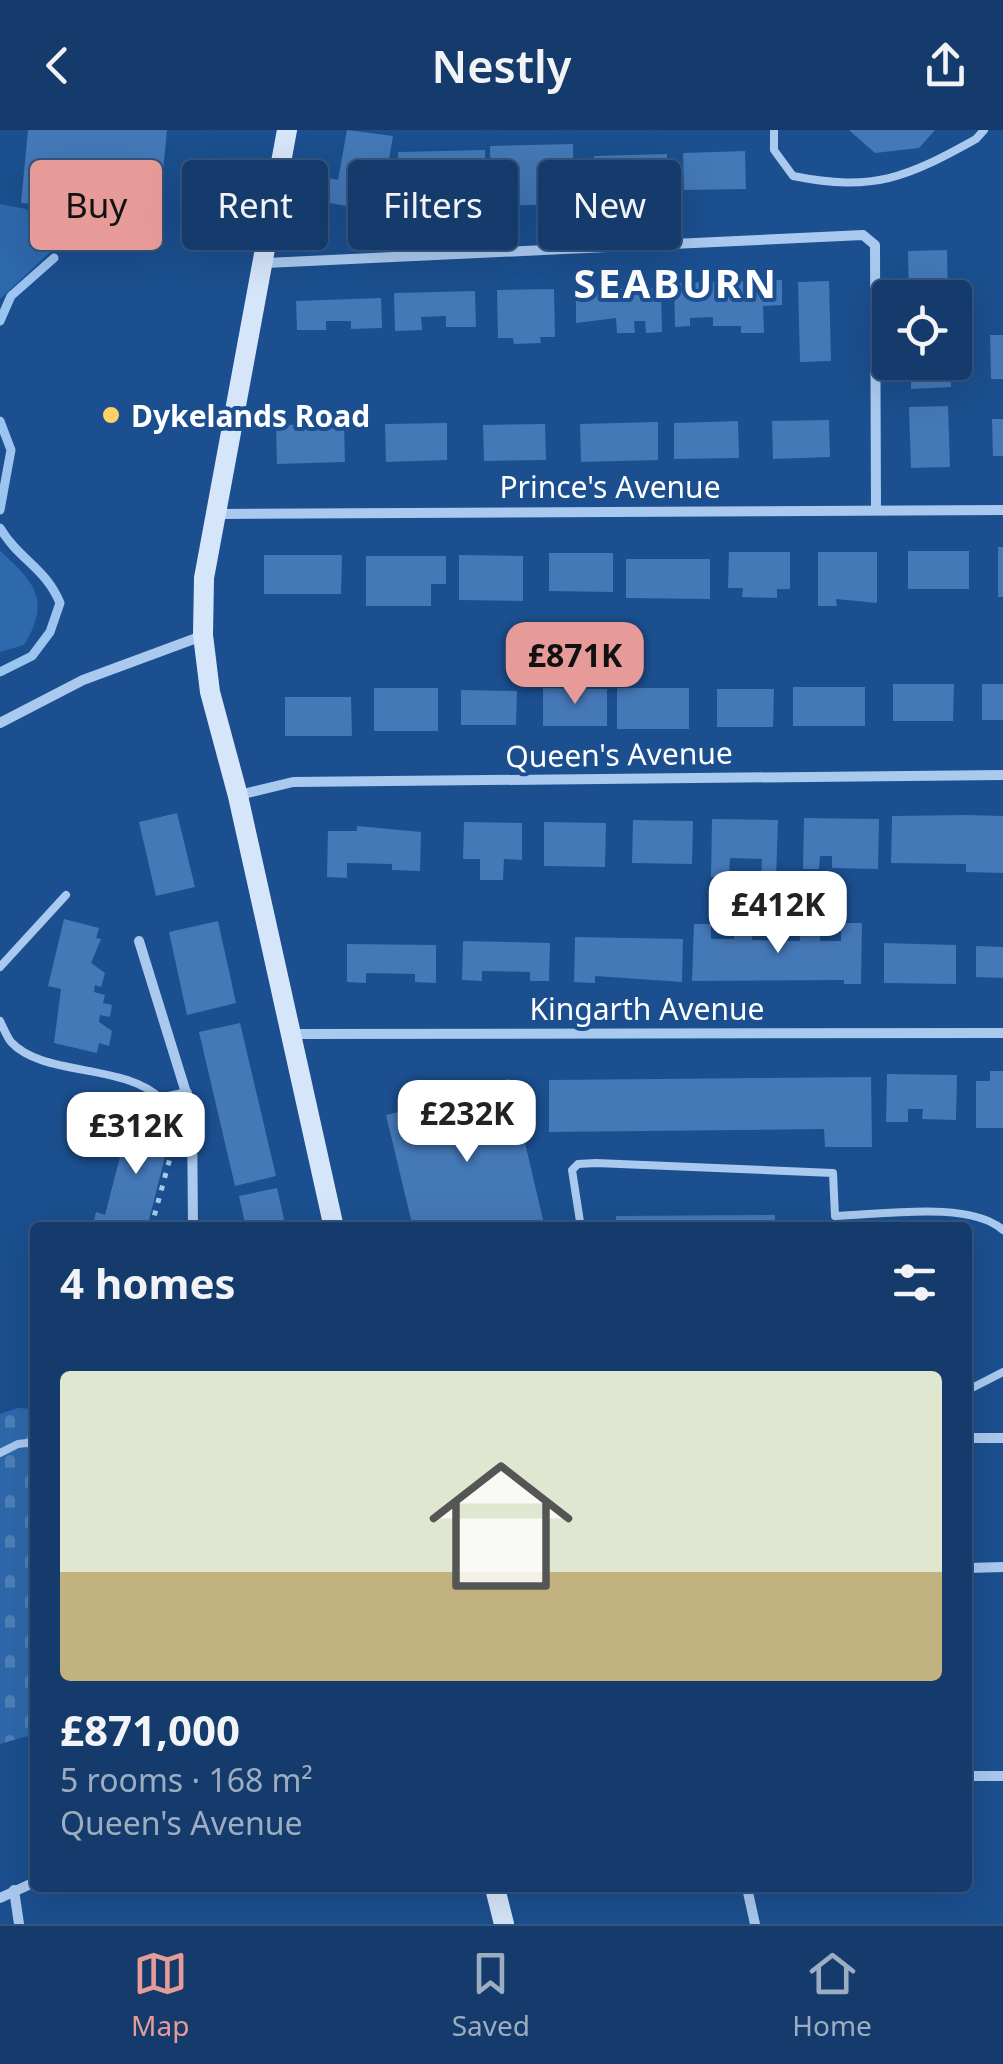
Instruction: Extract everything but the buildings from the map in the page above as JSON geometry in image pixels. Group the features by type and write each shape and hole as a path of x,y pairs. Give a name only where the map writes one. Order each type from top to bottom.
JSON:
{"main road":[{"path":"287,130 266,263 204,578 203,635 210,692 238,796 333,1222"},
{"path":"497,1892 504,1924"}],"street":[{"path":"266,263 863,235 874,245 876,509"},
{"name":"Prince's Avenue","path":"217,514 1003,510"},
{"path":"0,723 99,673 203,635"},
{"name":"Queen's Avenue","path":"238,796 293,782 1003,775"},
{"path":"139,941 187,1093 192,1132 193,1222"},
{"name":"Kingarth Avenue","path":"292,1034 1003,1033"},
{"path":"141,1103 187,1093"},
{"path":"972,1438 1003,1438"},
{"path":"972,1568 1003,1568"},
{"path":"972,1776 1003,1776"},
{"path":"0,1898 30,1884"},
{"path":"14,1890 19,1924"},
{"path":"748,1892 754,1924"}],"lane":[{"path":"774,130 774,150 793,176 837,185 910,175 976,139 984,130"},
{"path":"0,968 66,894"},
{"path":"0,1021 12,1044 48,1060 145,1083 161,1099"},
{"path":"580,1222 572,1170 578,1164 596,1162 833,1173 835,1216 967,1213 991,1220 1003,1230"},
{"path":"972,1388 1003,1372"},
{"path":"0,1453 30,1443"}],"path":[{"path":"153,1222 176,1136 192,1132"}],"green space":[{"path":"0,204 30,212 30,250 52,250 0,299"},
{"path":"0,551 30,583 38,604 24,645 0,652"},
{"path":"30,1409 30,1735 0,1744 0,1414"}],"waterway":[{"path":"0,321 11,296 54,258"},
{"path":"0,421 11,450 0,510"},
{"path":"0,528 47,581 60,603 50,632 32,656 0,672"}],"place":[{"name":"Dykelands Road","path":"111,415"}],"district":[{"name":"SEABURN","path":"676,282"}]}
